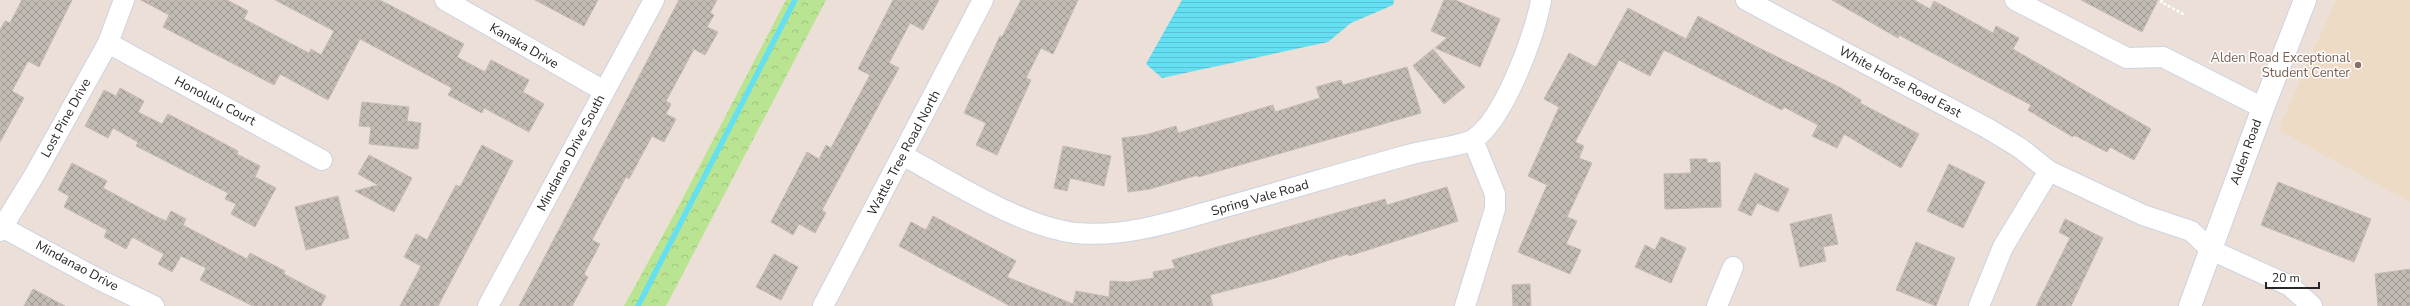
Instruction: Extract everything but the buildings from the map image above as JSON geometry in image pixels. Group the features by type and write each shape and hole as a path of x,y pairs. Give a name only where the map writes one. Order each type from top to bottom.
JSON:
{"street":[{"name":"Lost Pine Drive","path":"1,228 35,174 108,43 124,0"},
{"name":"Kanaka Drive","path":"445,0 604,91"},
{"name":"Mindanao Drive South","path":"488,306 654,0"},
{"name":"Wattle Tree Road North","path":"823,306 984,0"},
{"path":"1465,306 1495,209 1493,187 1473,140 1491,123 1509,89 1527,48 1541,0"},
{"name":"White Horse Road East","path":"1746,0 1987,128 2020,148 2049,171 2143,216 2191,231 2210,250"},
{"path":"2015,0 2128,58 2163,57 2263,108"},
{"name":"Alden Road","path":"2190,306 2263,108 2305,0"},
{"name":"Honolulu Court","path":"108,43 322,160"},
{"name":"Spring Vale Road","path":"902,156 1012,213 1051,228 1100,235 1152,228 1413,154 1473,140"},
{"path":"1979,306 2003,248 2049,171"},
{"name":"Mindanao Drive","path":"1,228 96,278 154,306"},
{"path":"2210,250 2290,286 2312,306"},
{"path":"1717,306 1733,268"}],"path":[{"path":"2162,0 2161,2 2185,15"}],"shaded area":[{"name":"Alden Road Exceptional Student Center","path":"2336,0 2410,0 2410,202 2278,130"}],"green space":[{"path":"786,0 826,0 666,306 624,306 674,215"}],"water":[{"path":"1182,0 1394,0 1393,5 1351,23 1328,42 1162,78 1146,64"}],"waterway":[{"path":"638,306 795,0"}],"place":[{"name":"Alden Road Exceptional Student Center","path":"2358,65"}]}
